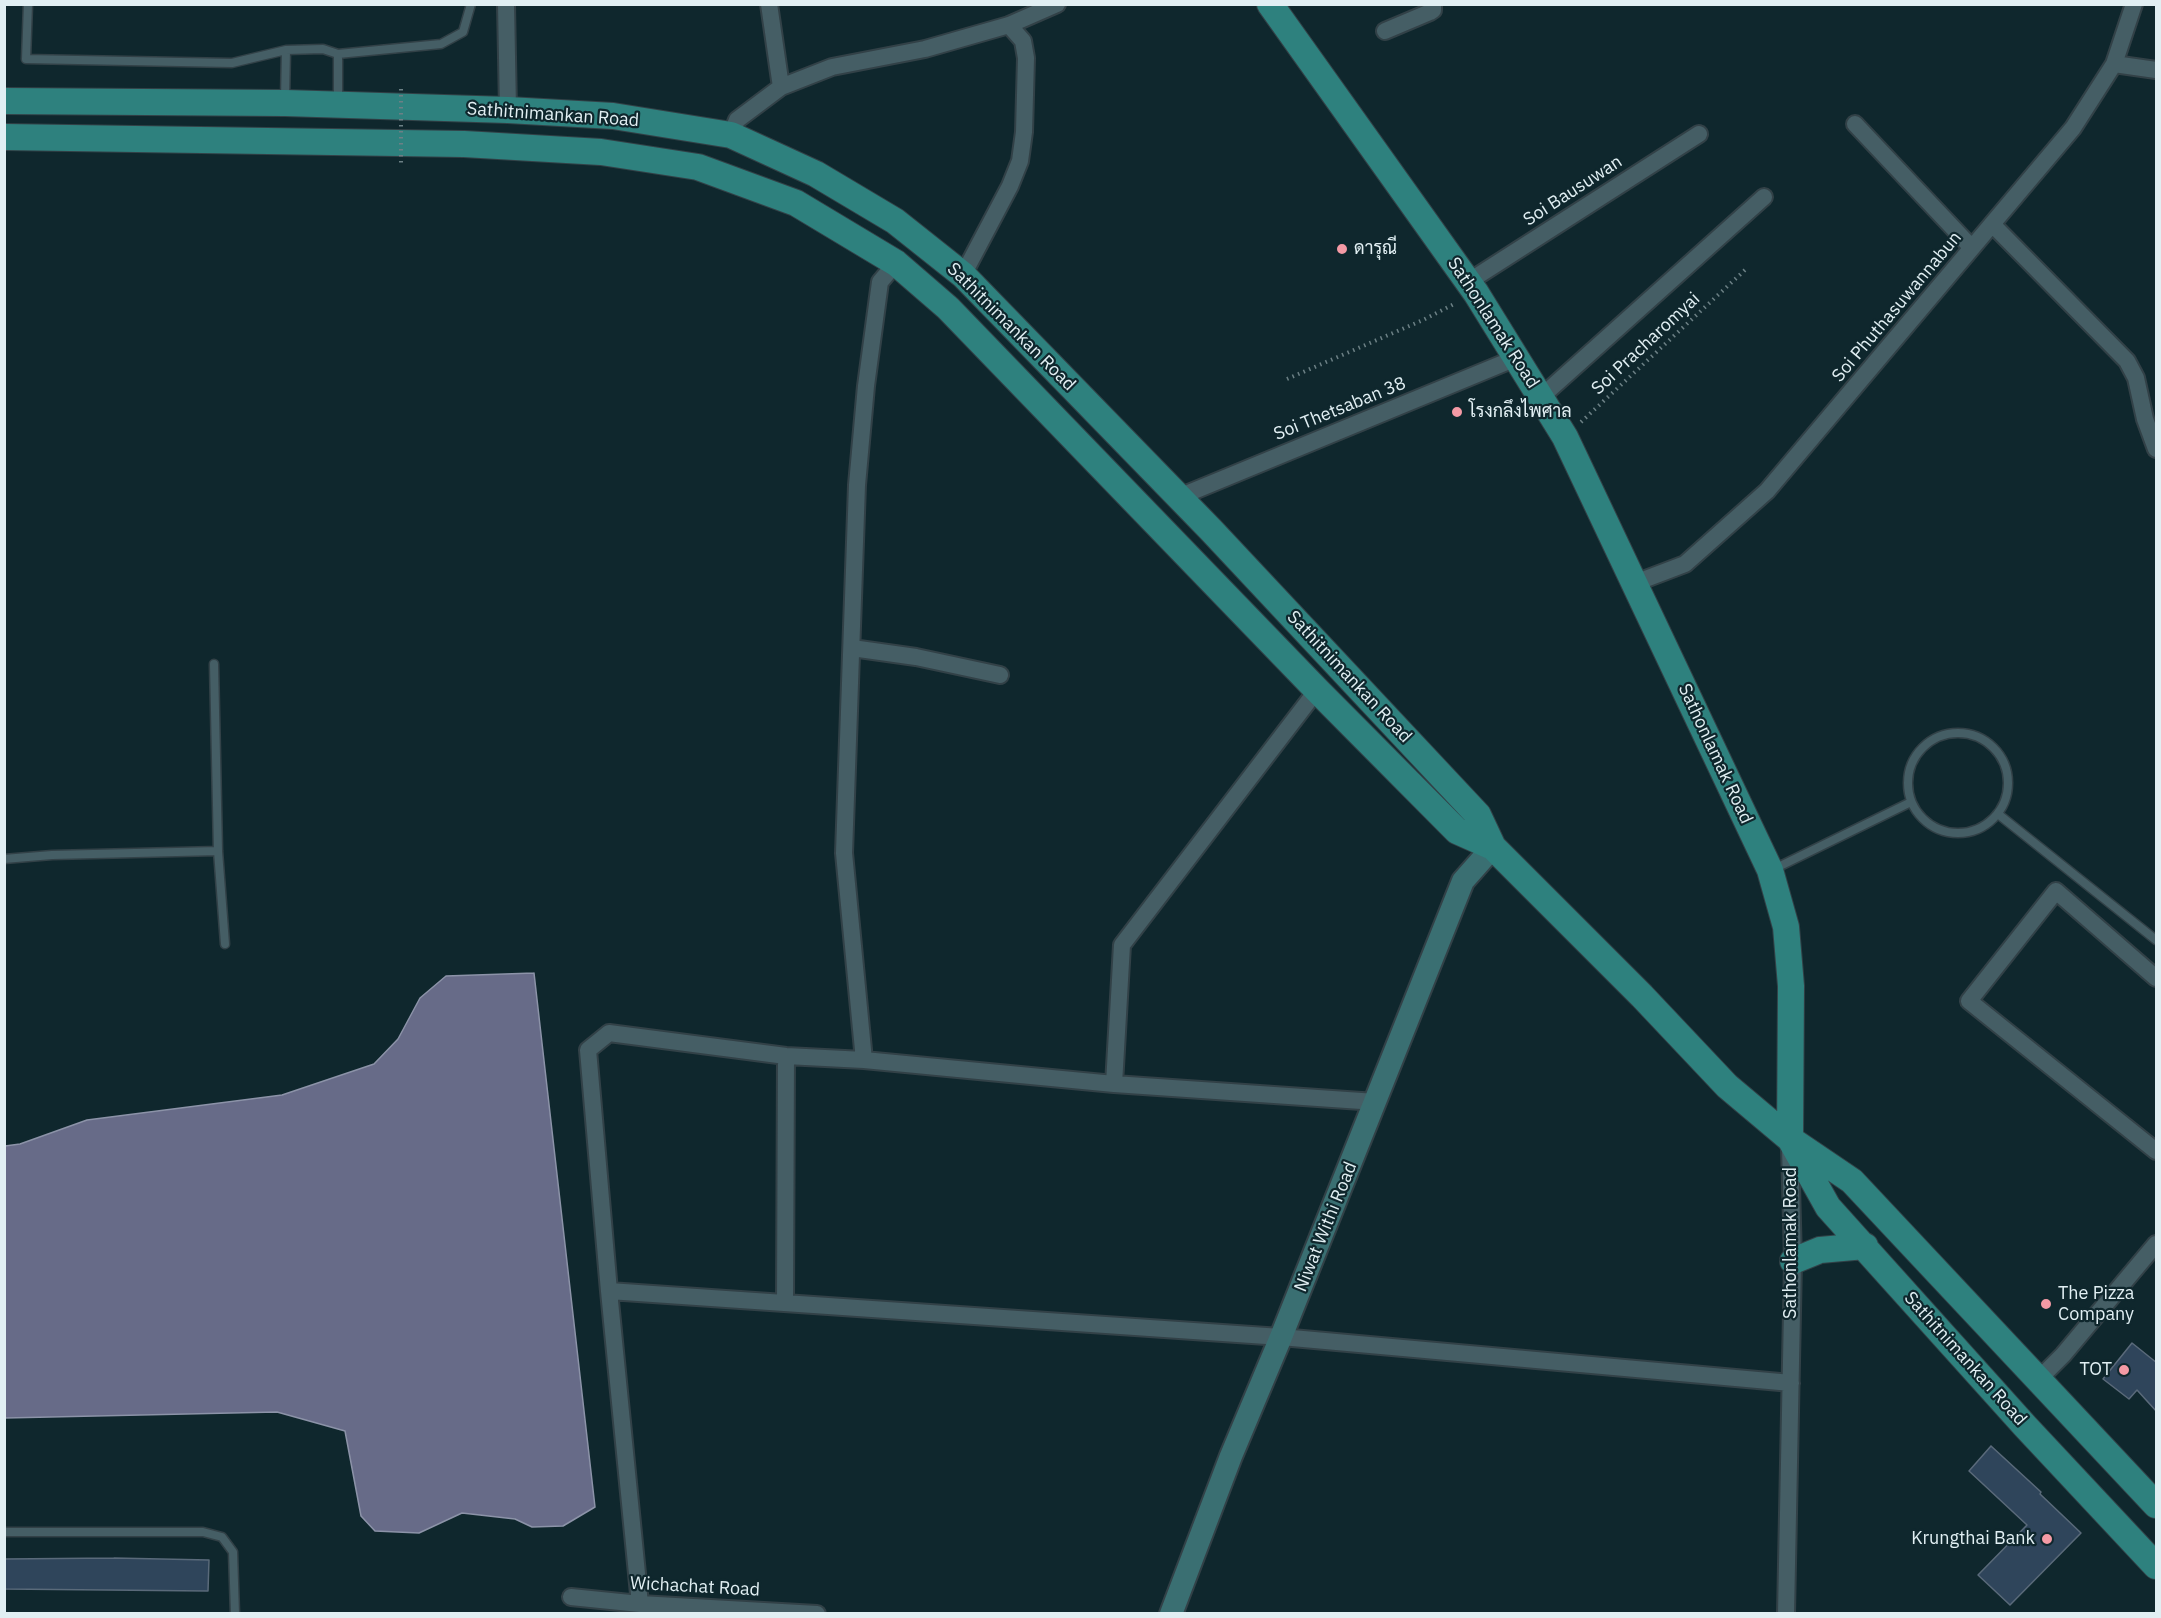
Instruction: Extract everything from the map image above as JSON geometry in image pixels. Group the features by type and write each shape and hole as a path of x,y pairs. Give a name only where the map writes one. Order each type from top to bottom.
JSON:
{"main road":[{"name":"Sathonlamak Road","path":"1270,4 1472,288 1565,437 1770,870 1786,927 1791,986 1790,1139"},
{"name":"Sathitnimankan Road","path":"4,101 285,103 508,110 613,116 730,135 816,174 895,221 963,275 1179,497 1478,814 1493,847 1642,996 1727,1086 1790,1139 1852,1181 2157,1505"},
{"path":"114,139 115,101"},
{"name":"Sathitnimankan Road","path":"4,136 464,144 601,152 698,167 796,203 896,263 948,308 1317,690 1457,831 1493,847"},
{"name":"Niwat Withi Road","path":"1171,1614 1231,1456 1376,1102 1463,881 1493,847"},
{"name":"Sathitnimankan Road","path":"1790,1139 1827,1207 2009,1409 2157,1566"},
{"path":"1793,1262 1820,1250 1864,1246"},
{"path":"2009,1409 2038,1380"}],"street":[{"path":"506,4 508,110"},
{"path":"769,4 781,87"},
{"path":"730,135 737,120 781,87 832,67 925,49 1009,25 1057,4"},
{"path":"1385,31 1430,12 1433,4"},
{"name":"Soi Phuthasuwannabun","path":"1635,583 1685,564 1767,491 2073,128 2114,64 2134,4"},
{"path":"963,275 1010,186 1020,161 1024,132 1026,58 1023,41 1009,25"},
{"path":"2114,64 2157,70"},
{"path":"1855,124 1972,248"},
{"name":"Soi Bausuwan","path":"1472,288 1699,134"},
{"path":"1541,397 1764,197"},
{"path":"1992,224 2127,361 2136,378 2145,419 2157,449"},
{"path":"864,1060 844,853 857,484 866,386 880,282 896,263"},
{"name":"Soi Thetsaban 38","path":"1179,497 1516,358"},
{"path":"852,648 916,657 1000,675"},
{"path":"1114,1084 1122,945 1317,690"},
{"path":"2157,978 2056,891 1969,1001 2157,1151"},
{"path":"640,1604 588,1050 609,1034 786,1056 864,1060 1114,1084 1376,1102"},
{"path":"785,1303 786,1056"},
{"name":"Sathonlamak Road","path":"1786,1614 1793,1262 1790,1139"},
{"path":"2038,1380 2063,1355 2157,1244"},
{"path":"609,1291 1281,1337 1791,1383"},
{"name":"Wichachat Road","path":"571,1597 640,1604 817,1614"}],"lane":[{"path":"28,4 26,58 232,63 286,50 323,49 338,54 441,44 463,32 471,4"},
{"path":"285,103 286,50"},
{"path":"338,54 338,105"},
{"path":"214,664 218,851 225,944"},
{"path":"1955,733 1972,735 1987,742 1999,753 2006,768 2009,784 2006,800 1998,814 1979,829 1955,834 1939,831 1924,822 1913,809 1907,793 1907,775 1913,759 1924,746 1938,736 1955,733"},
{"path":"1770,870 1911,802"},
{"path":"1998,814 2157,940"},
{"path":"4,859 52,855 218,851"},
{"path":"4,1532 203,1532 222,1538 232,1552 235,1614"}],"path":[{"path":"401,89 401,166"},
{"name":"Soi Pracharomyai","path":"1565,437 1746,270"},
{"path":"1287,379 1423,320 1472,288"}],"water":[{"path":"534,973 595,1507 563,1526 532,1527 515,1519 462,1513 419,1533 375,1531 361,1516 345,1431 277,1412 5,1418 5,1146 20,1144 87,1120 282,1095 374,1064 398,1039 420,998 446,976"}],"building":[{"path":"2132,1343 2157,1363 2157,1412 2137,1390 2129,1399 2103,1379"},
{"path":"1991,1446 2081,1533 2010,1605 1978,1575 2027,1525 1969,1471"},
{"path":"4,1559 209,1560 208,1591 4,1589"}],"place":[{"name":"ดารุณี","path":"1342,249"},
{"name":"โรงกลึงไพศาล","path":"1457,412"},
{"name":"The Pizza Company","path":"2046,1304"},
{"name":"TOT","path":"2124,1370"},
{"name":"Krungthai Bank","path":"2047,1539"}]}
